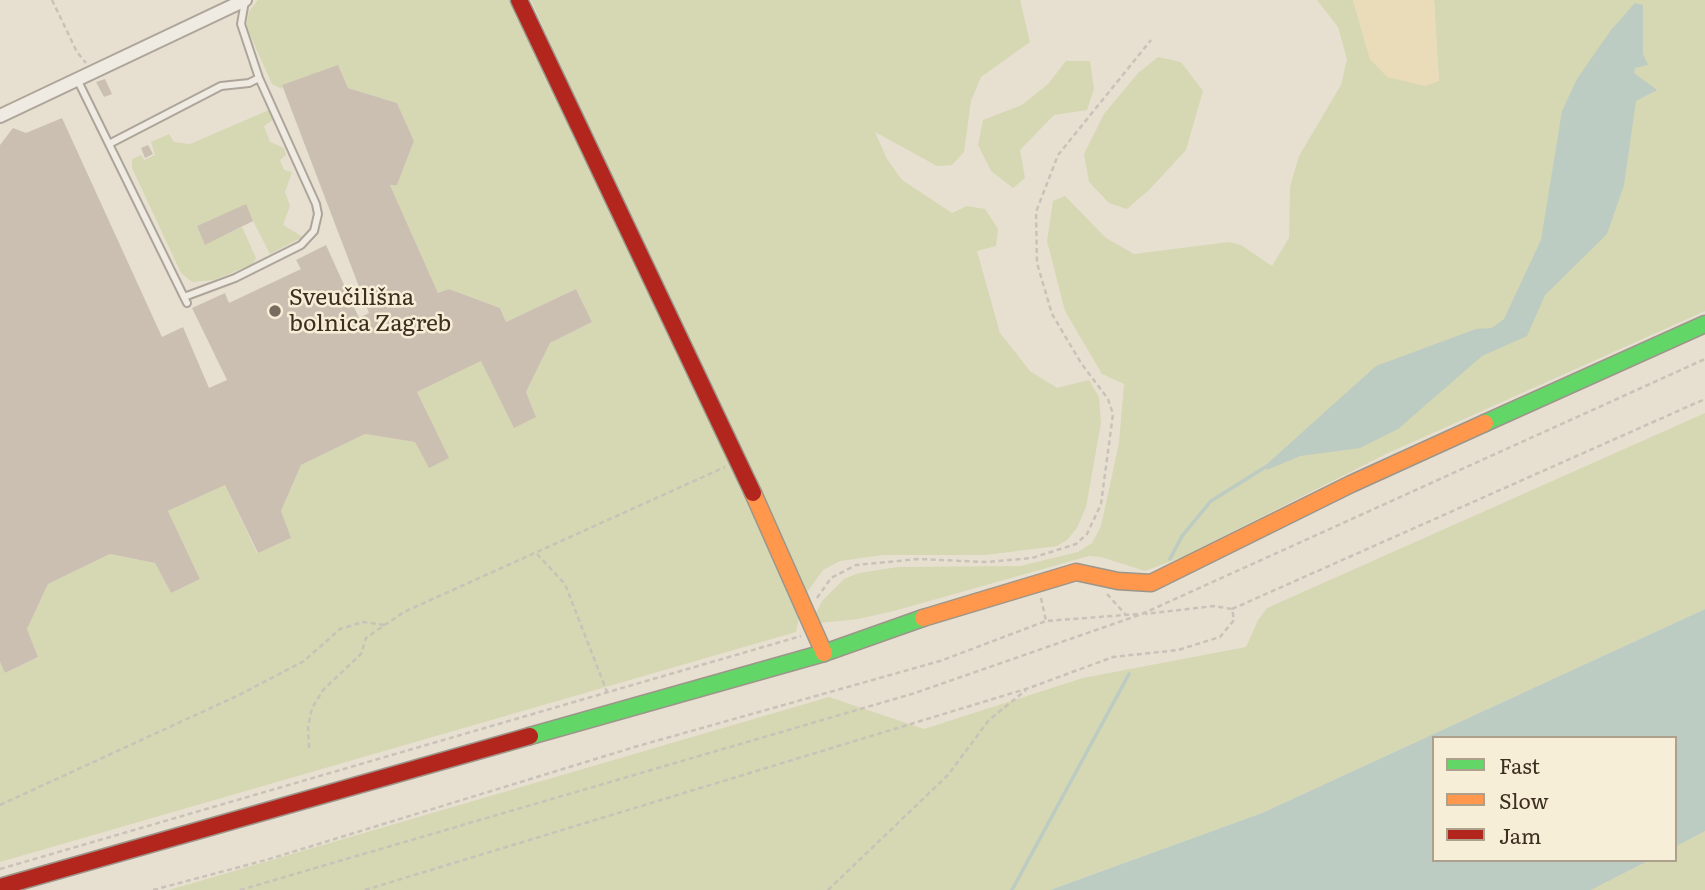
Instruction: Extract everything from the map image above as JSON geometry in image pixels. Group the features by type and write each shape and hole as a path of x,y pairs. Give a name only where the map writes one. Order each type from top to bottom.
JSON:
{"street":[{"path":"0,116 245,0"},
{"path":"519,0 737,461 824,653"},
{"path":"0,887 824,653 882,631 1076,572 1118,581 1151,583 1351,484 1705,324"}],"lane":[{"path":"78,80 186,300 285,255 301,245 314,231 318,214 316,204 259,78 241,24 245,0"},
{"path":"109,144 221,86 249,83 259,78"}],"path":[{"path":"52,0 77,52 97,71"},
{"path":"807,612 831,578 856,565 919,559 986,562 1032,558 1076,544 1087,534 1101,504 1113,414 1108,399 1052,314 1037,263 1036,212 1058,155 1151,40"},
{"path":"240,890 915,693 1142,614 1705,359"},
{"path":"153,890 266,860 638,746 940,661 1046,621 1214,606 1232,609 1705,399"},
{"path":"309,748 308,727 312,708 323,690 361,654 366,638 384,625 404,612 537,554 737,461"},
{"path":"537,554 565,584 607,692"},
{"path":"1043,581 1041,600 1046,621"},
{"path":"365,890 1029,688 1113,657 1178,650 1220,637 1234,620 1232,609"},
{"path":"0,805 239,695 304,661 340,629 363,622 384,625"},
{"path":"0,869 805,635"},
{"path":"828,890 948,775 989,720 1029,688"}],"green space":[{"path":"258,0 511,0 777,561 799,618 796,632 0,862 0,662 5,673 38,657 27,629 48,584 110,554 155,563 171,593 200,579 168,511 225,485 257,553 290,538 281,511 301,465 365,434 415,442 429,467 448,458 417,392 481,361 536,417 526,392 550,343 592,322 576,289 506,322 500,308 449,289 438,293 390,185 397,185 414,141 397,103 348,88 338,66 283,85 282,89 272,84 246,26 249,11"},
{"path":"531,0 1020,0 1030,42 981,77 971,101 964,152 952,165 937,166 875,132 887,159 902,180 952,213 967,206 985,209 998,229 996,246 977,251 1000,333 1030,371 1057,388 1089,380 1099,397 1101,423 1086,507 1077,528 1067,540 1057,546 986,555 883,555 840,561 823,570 805,595 618,196"},
{"path":"1317,0 1353,0 1370,59 1439,81 1434,0 1705,0 1705,311 1386,454 1182,557 1145,571 1101,557 1089,556 894,611 858,619 819,623 815,615 822,601 844,579 859,573 898,567 1020,566 1078,552 1092,543 1101,526 1119,443 1124,384 1102,374 1065,311 1047,241 1053,201 1065,196 1106,238 1134,254 1229,242 1241,245 1272,266 1289,238 1290,187 1299,156 1341,85 1347,59 1338,27"},
{"path":"1158,57 1181,62 1203,91 1186,150 1149,190 1127,209 1109,203 1089,182 1084,154 1104,114 1138,73"},
{"path":"1066,61 1090,61 1094,89 1087,110 1054,115 1020,150 1025,178 1013,188 991,171 978,145 983,120 1022,105 1048,84"},
{"path":"269,110 274,119 264,126 270,142 284,148 286,155 280,160 284,170 292,172 285,192 290,206 283,225 303,237 270,254 245,205 197,226 206,244 242,227 256,258 253,264 214,280 192,282 181,273 132,168 132,159 141,155 144,160 155,155 151,142 169,134 174,142 190,144"},
{"path":"1705,413 1705,609 1262,813 1050,890 169,890 829,697 924,729 1083,678 1246,647 1258,620 1267,608"},
{"path":"1705,831 1705,890 1591,890 1646,862 1677,862 1677,846"}],"sand":[{"path":"1353,0 1434,0 1439,81 1425,86 1387,77 1370,59"}],"shaded area":[{"path":"1635,3 1643,5 1643,54 1648,65 1635,68 1634,73 1657,90 1636,101 1624,185 1607,234 1545,295 1527,336 1482,356 1398,429 1360,448 1300,456 1267,470 1267,464 1376,366 1476,329 1492,328 1504,319 1541,240 1562,111 1577,79 1611,30"},
{"path":"1705,609 1705,831 1677,846 1677,736 1432,736 1432,862 1646,862 1591,890 1050,890 1262,813"}],"building":[{"name":"Sveučilišna bolnica Zagreb","path":"338,65 348,88 397,103 414,141 397,185 390,185 438,293 449,289 500,308 506,322 576,289 592,322 550,343 526,392 536,417 514,428 481,361 417,392 449,458 429,468 415,442 365,434 301,465 281,511 291,538 258,553 225,485 168,511 200,579 171,593 155,563 110,554 48,584 27,629 38,657 5,673 0,662 0,145 13,128 26,133 62,118 162,337 183,327 209,388 227,380 192,308 225,293 229,303 301,269 296,260 326,245 359,318 369,313 282,85"},
{"path":"105,79 112,94 104,97 96,82"},
{"path":"148,145 153,154 145,158 141,148"},
{"path":"246,204 253,221 205,245 197,226"}],"waterway":[{"path":"1170,559 1182,536 1211,501 1267,466"},
{"path":"1012,890 1129,674"}],"traffic: fast":[{"path":"1485,423 1705,324"},
{"path":"530,736 824,653 923,618"}],"traffic: slow":[{"path":"923,618 1076,572 1118,581 1151,583 1351,484 1485,423"},
{"path":"753,493 824,653"}],"traffic: jam":[{"path":"519,0 753,493"},
{"path":"0,887 530,736"}],"place":[{"name":"Sveučilišna bolnica Zagreb","path":"275,311"}]}
